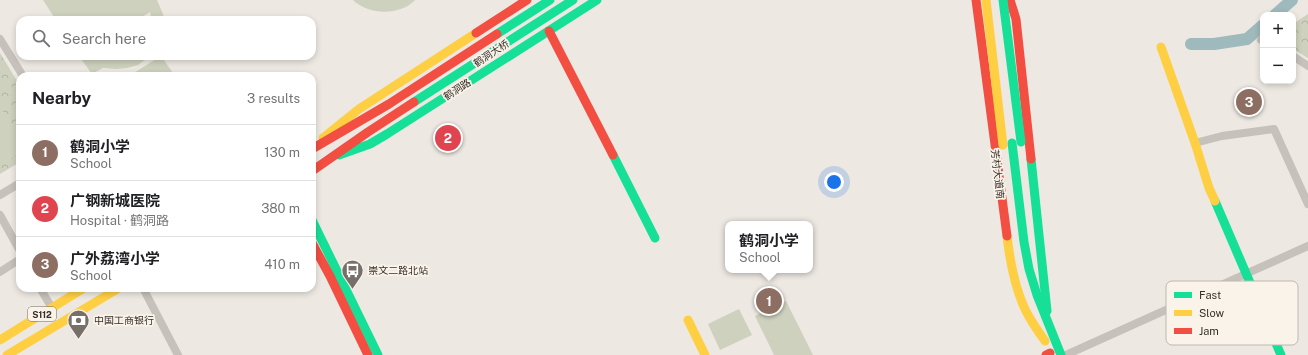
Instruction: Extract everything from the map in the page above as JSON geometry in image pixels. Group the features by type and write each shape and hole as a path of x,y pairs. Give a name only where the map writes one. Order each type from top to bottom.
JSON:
{"main road":[{"path":"316,143 359,109 527,0"},
{"name":"鹤洞大桥","path":"316,147 389,104 550,0"},
{"name":"鹤洞大桥","path":"329,159 573,0"},
{"name":"鹤洞路","path":"316,168 329,159 370,144 387,134 597,0"},
{"name":"芳村大道南","path":"976,0 1009,252 1018,289 1030,320 1045,341"},
{"path":"1003,0 1012,143"},
{"name":"芳村大道南","path":"1010,0 1016,19 1048,320"},
{"name":"芳村大道南","path":"988,1 1012,143 1024,242 1029,269 1037,295 1061,355"},
{"path":"549,31 655,238"},
{"path":"1161,47 1195,143 1209,188 1249,281"},
{"name":"芳村大道南","path":"1012,143 1013,227 1020,271 1026,292 1034,310 1049,354"},
{"path":"316,228 378,355"},
{"path":"316,250 368,355"},
{"name":"S112","path":"0,340 78,292"},
{"name":"S112","path":"7,355 112,292"},
{"path":"688,320 705,355"},
{"path":"1277,345 1281,355"}],"street":[{"path":"0,39 21,72"},
{"path":"1296,58 1308,66"},
{"path":"1195,143 1222,136 1274,129 1308,204"},
{"path":"0,195 16,185"},
{"path":"0,215 16,244"},
{"path":"1230,281 1308,246"},
{"path":"0,272 16,262"},
{"path":"42,292 52,308"},
{"path":"145,292 178,355"},
{"path":"1066,355 1166,310"}],"green space":[{"path":"43,0 157,0 163,16 151,16 150,12 144,16 53,16"},
{"path":"353,0 415,0 401,9 384,12 367,9"},
{"path":"1308,14 1308,58 1296,51 1296,22"},
{"path":"0,53 16,79 16,164 0,174"},
{"path":"82,60 145,60 138,65 127,68 103,68 96,72 91,72"},
{"path":"155,60 164,60 172,72 135,72"},
{"path":"0,106 16,133 16,156 0,165"},
{"path":"786,301 813,355 774,355 755,316"},
{"path":"739,309 752,335 720,350 708,324"}],"waterway":[{"path":"1278,12 1292,0"},
{"path":"1191,44 1214,44 1247,39 1260,28"}],"traffic: fast":[{"path":"497,34 550,0"},
{"path":"414,102 573,0"},
{"path":"339,155 370,144 387,134 597,0"},
{"path":"1003,0 1021,142"},
{"path":"1012,143 1024,242 1029,269 1037,295 1061,355"},
{"path":"613,155 655,238"},
{"path":"1031,159 1047,311"},
{"path":"1215,201 1249,281"},
{"path":"316,228 378,355"},
{"path":"1277,345 1281,355"}],"traffic: slow":[{"path":"986,0 1003,145"},
{"path":"323,138 359,109 476,33"},
{"path":"1161,47 1195,143 1209,188 1215,201"},
{"path":"1007,236 1012,268 1018,291 1026,311 1045,341"},
{"path":"0,340 78,292"},
{"path":"7,355 112,292"},
{"path":"688,320 705,355"}],"traffic: jam":[{"path":"476,33 527,0"},
{"path":"976,0 1007,236"},
{"path":"1010,0 1016,19 1031,159"},
{"path":"549,31 613,155"},
{"path":"316,147 389,104 497,34"},
{"path":"316,168 414,102"},
{"path":"316,250 368,355"},
{"path":"1046,355 1050,353"}],"place":[{"name":"广外荔湾小学","path":"1249,102"},
{"name":"广钢新城医院","path":"448,138"},
{"name":"崇文二路北站","path":"352,290"},
{"name":"鹤洞小学","path":"769,301"},
{"name":"中国工商银行","path":"79,340"}]}
